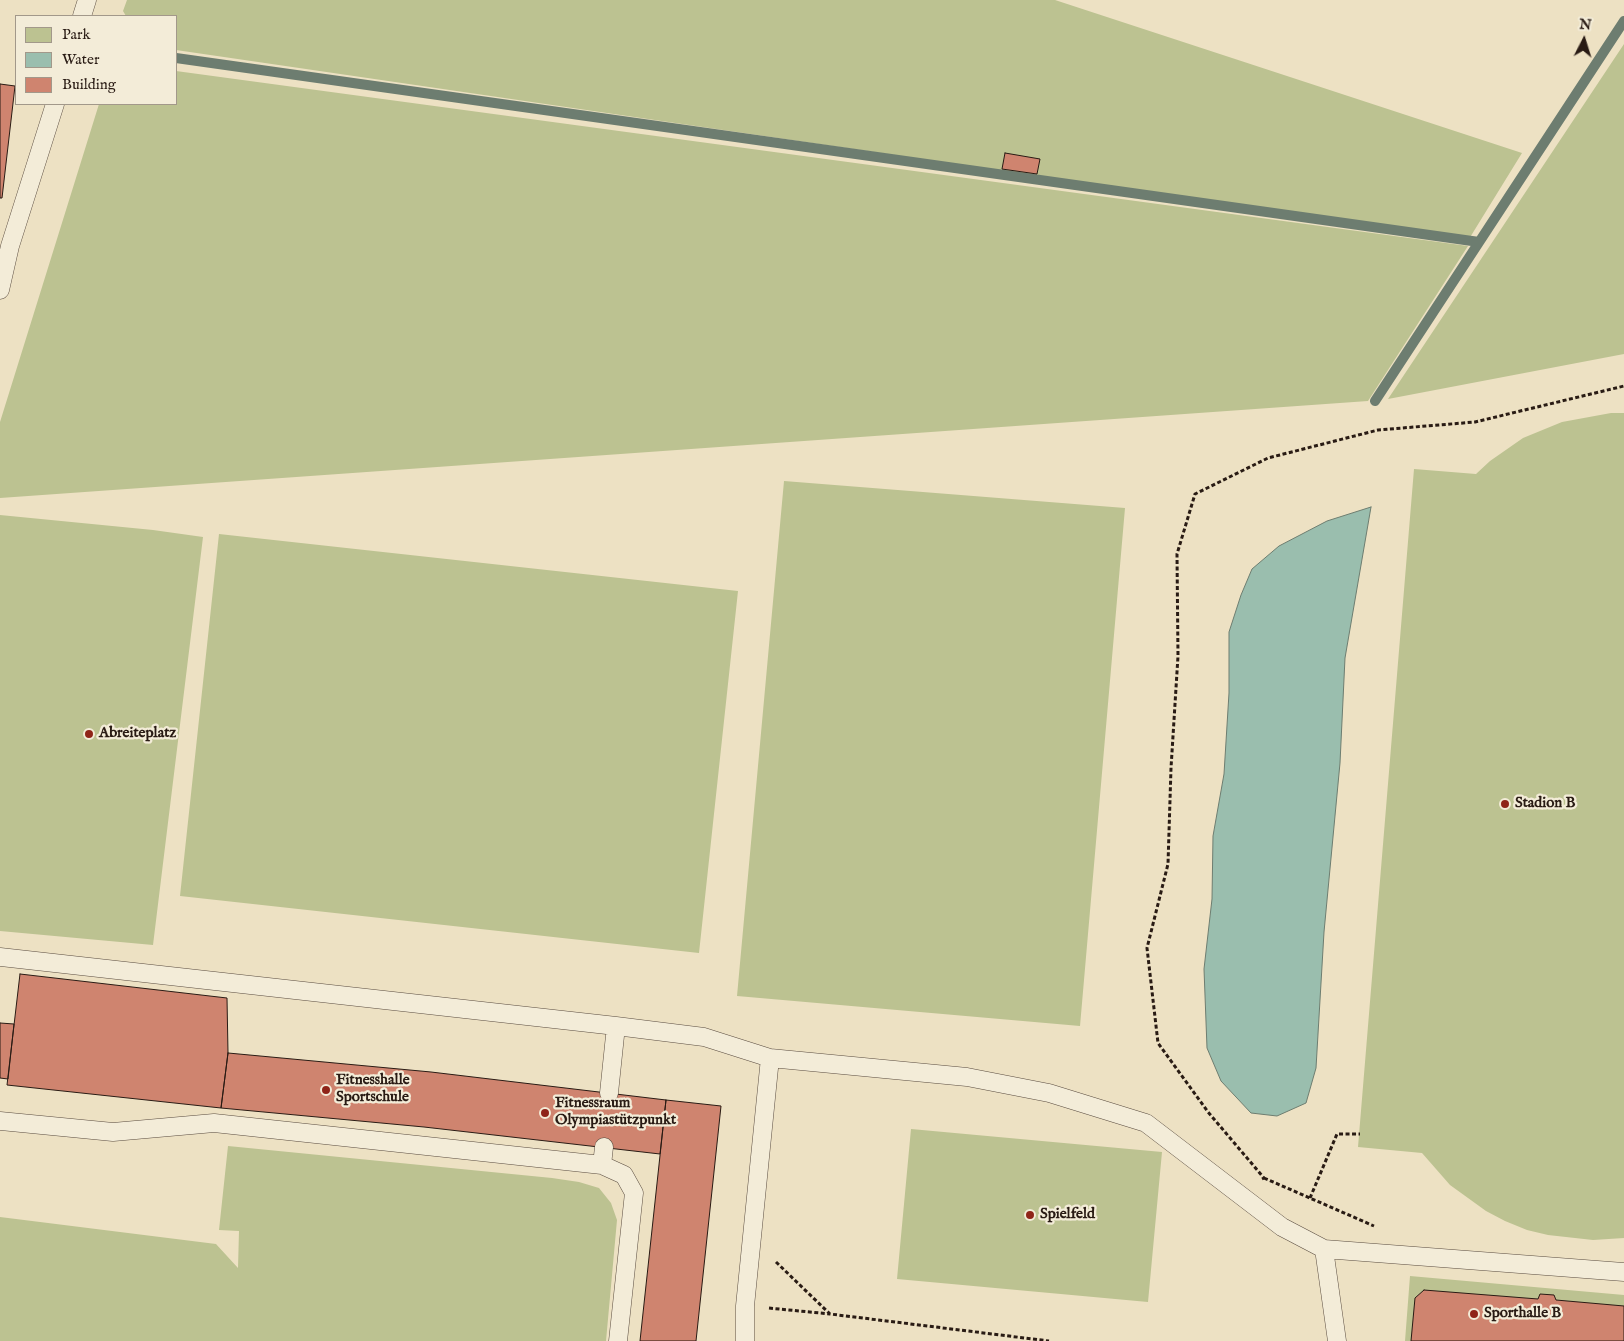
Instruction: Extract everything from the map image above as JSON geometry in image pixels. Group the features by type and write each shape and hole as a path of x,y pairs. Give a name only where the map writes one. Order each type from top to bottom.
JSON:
{"lane":[{"path":"82,15 88,0"},
{"path":"0,290 10,246 55,105"},
{"path":"0,957 704,1037 770,1058 967,1077 1050,1093 1146,1123 1282,1227 1324,1249 1624,1272"},
{"path":"609,1093 616,1026"},
{"path":"745,1341 745,1306 770,1058"},
{"path":"0,1121 113,1132 214,1123 602,1165 624,1175 634,1193 618,1341"},
{"path":"602,1165 604,1147"},
{"path":"1324,1249 1337,1341"}],"path":[{"path":"1240,1196 1264,1178 1208,1112 1158,1043 1147,948 1168,864 1171,768 1178,656 1176,554 1195,494 1268,458 1378,430 1475,422 1624,386"},
{"path":"1310,1198 1337,1134 1360,1134"},
{"path":"752,1239 830,1314"},
{"path":"745,1306 830,1314 1049,1341"}],"green space":[{"path":"127,0 1055,0 1522,153 1469,239 178,50 178,15 125,15 123,11"},
{"path":"1624,44 1624,354 1388,399"},
{"path":"178,71 1468,246 1368,401 0,498 0,422 99,105 178,105"},
{"name":"Stadion B","path":"1611,413 1624,413 1624,1238 1593,1240 1548,1235 1527,1230 1505,1221 1486,1211 1450,1185 1422,1153 1358,1147 1414,469 1476,474 1490,461 1523,438 1562,422"},
{"path":"784,481 1125,508 1080,1026 737,996"},
{"name":"Abreiteplatz","path":"0,515 153,530 203,537 153,945 0,931"},
{"path":"219,534 738,591 699,953 180,896"},
{"name":"Spielfeld","path":"911,1129 1162,1152 1148,1302 897,1279"},
{"path":"228,1146 552,1178 579,1182 599,1188 611,1203 617,1220 606,1341 0,1341 0,1217 216,1244 238,1268 239,1231 219,1230"},
{"name":"Sporthalle B","path":"1410,1276 1624,1295 1624,1341 1405,1341"}],"water":[{"path":"1371,507 1345,658 1340,763 1324,932 1316,1068 1306,1103 1277,1116 1251,1113 1221,1081 1207,1048 1204,969 1212,899 1213,836 1224,774 1229,693 1229,632 1252,569 1279,546 1327,521"}],"building":[{"path":"0,84 15,86 2,198 0,198"},
{"path":"1005,153 1040,159 1037,174 1002,169"},
{"path":"20,974 227,998 228,1053 221,1108 7,1085"},
{"path":"0,1023 14,1024 8,1079 0,1078"},
{"path":"228,1053 431,1072 666,1100 660,1154 424,1127 221,1108"},
{"path":"666,1100 721,1106 696,1341 640,1341"},
{"name":"Sporthalle B","path":"1424,1290 1538,1299 1540,1294 1554,1295 1556,1300 1624,1306 1624,1341 1411,1341 1415,1298"}],"waterway":[{"path":"1375,401 1624,21"},
{"path":"178,58 1479,242"}],"place":[{"name":"Abreiteplatz","path":"89,734"},
{"name":"Stadion B","path":"1505,804"},
{"name":"Fitnesshalle Sportschule","path":"326,1090"},
{"name":"Fitnessraum Olympiastützpunkt","path":"545,1113"},
{"name":"Spielfeld","path":"1030,1215"},
{"name":"Sporthalle B","path":"1474,1314"}]}
